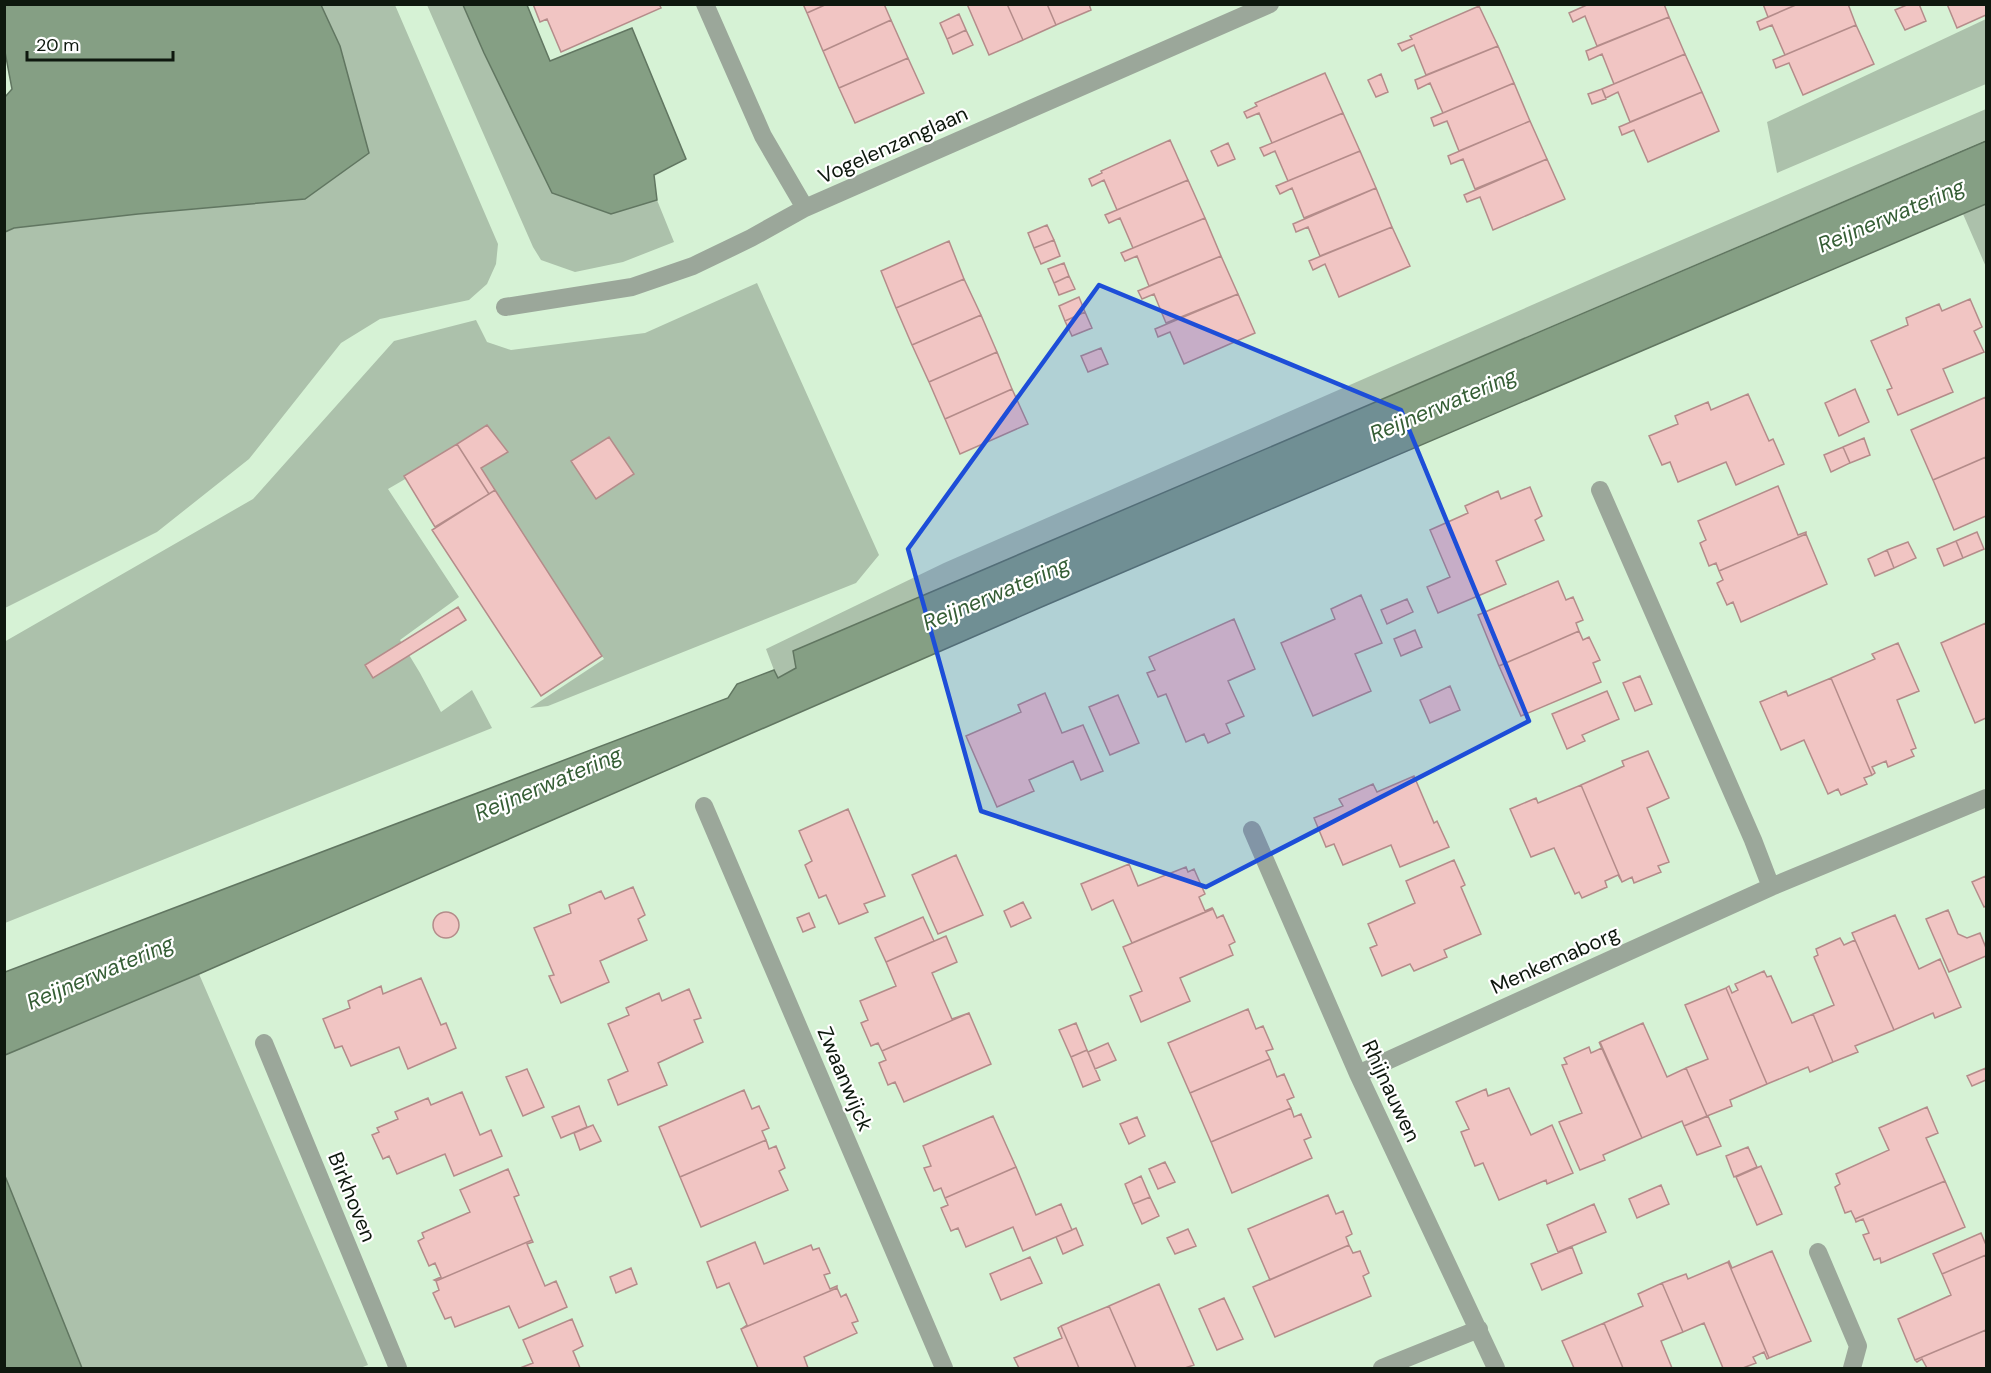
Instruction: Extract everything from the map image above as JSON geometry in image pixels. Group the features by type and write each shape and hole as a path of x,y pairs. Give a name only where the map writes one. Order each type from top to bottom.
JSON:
{"street":[{"path":"705,4 763,136 805,208"},
{"name":"Vogelenzanglaan","path":"505,307 632,287 693,266 751,238 805,208 1270,4"},
{"path":"1600,490 1753,840 1771,887"},
{"name":"Menkemaborg","path":"1358,1074 1771,887 1986,798"},
{"name":"Zwaanwijck","path":"704,806 944,1368"},
{"name":"Rhijnauwen","path":"1252,830 1358,1074 1496,1368"},
{"name":"Birkhoven","path":"264,1043 398,1368"},
{"path":"1818,1252 1858,1346 1852,1368"},
{"path":"1382,1368 1479,1329"}],"highlighted area":[{"path":"1099,285 1401,410 1529,721 1206,887 981,811 908,549"}],"shaded area":[{"path":"321,5 395,5 498,244 496,264 487,284 469,300 380,319 341,343 249,459 157,532 5,608 5,232 14,228 138,214 305,199 340,46"},
{"path":"427,5 463,5 484,53 611,214 657,200 674,242 623,262 575,272 541,260 533,247"},
{"path":"1986,19 1986,84 1777,173 1767,122"},
{"path":"1986,109 1986,140 794,651 796,668 777,678 766,649 944,563"},
{"path":"1986,204 1986,267 1963,214"},
{"path":"757,283 879,555 856,583 548,706 530,708 604,659 464,445 388,489 459,597 400,640 441,712 472,690 492,728 5,923 4,642 253,499 394,341 476,320 487,342 511,350 645,333"},
{"path":"199,974 368,1365 360,1368 82,1368 5,1176 5,1055"}],"water":[{"path":"5,4 321,5 340,46 369,153 305,199 138,214 14,228 5,232 5,97 12,89 5,52"},
{"path":"463,5 527,5 550,61 632,28 686,159 654,175 657,200 611,214 552,193"},
{"name":"Reijnerwatering","path":"1986,141 1986,204 1044,606 199,974 5,1055 5,972 728,698 737,684 774,670 778,678 796,668 793,651"},
{"path":"5,1176 82,1368 5,1368"}],"building":[{"path":"533,4 659,4 661,8 561,52 547,19 540,22"},
{"path":"803,4 827,4 807,13"},
{"path":"827,4 884,4 891,20 823,51 807,13"},
{"path":"967,4 1007,4 1023,40 989,55"},
{"path":"1007,4 1047,4 1056,25 1023,40"},
{"path":"1047,4 1089,4 1091,10 1056,25"},
{"path":"1589,4 1664,4 1669,17 1597,46 1585,16 1573,22 1569,13"},
{"path":"1763,4 1798,4 1768,17"},
{"path":"1798,4 1848,4 1856,25 1785,55 1772,25 1760,30 1757,22"},
{"path":"1909,4 1919,4 1926,21 1905,30 1895,10"},
{"path":"1947,4 1986,4 1986,15 1957,28"},
{"path":"1479,6 1498,46 1426,75 1414,45 1402,51 1398,44 1412,39 1410,36"},
{"path":"959,14 966,30 947,39 940,23"},
{"path":"1669,17 1685,54 1614,84 1602,54 1589,60 1586,51"},
{"path":"891,20 908,58 839,88 823,51"},
{"path":"1856,25 1874,64 1803,95 1789,63 1776,68 1773,60"},
{"path":"966,30 973,45 953,54 947,39"},
{"path":"1498,46 1514,83 1443,113 1430,83 1418,89 1415,80"},
{"path":"1685,54 1702,92 1630,122 1618,92 1606,98 1602,89"},
{"path":"908,58 924,93 855,123 839,88"},
{"path":"1325,73 1343,113 1272,143 1259,113 1247,118 1244,112 1257,106 1255,103"},
{"path":"1381,74 1388,92 1376,97 1368,80"},
{"path":"1514,83 1530,121 1459,151 1447,121 1434,126 1431,118"},
{"path":"1602,89 1606,99 1592,104 1588,94"},
{"path":"1702,92 1719,131 1648,162 1634,130 1622,135 1619,127"},
{"path":"1343,113 1360,151 1288,181 1275,151 1264,156 1260,148"},
{"path":"1530,121 1547,159 1475,189 1463,159 1451,164 1448,156"},
{"path":"1170,140 1188,180 1117,210 1104,180 1092,186 1089,179 1102,173 1101,171"},
{"path":"1228,143 1235,159 1218,166 1211,151"},
{"path":"1360,151 1376,188 1304,218 1292,188 1280,194 1276,186"},
{"path":"1547,159 1565,199 1493,230 1480,197 1467,202 1464,195"},
{"path":"1188,180 1205,218 1133,248 1120,218 1109,223 1105,215"},
{"path":"1376,188 1392,227 1320,256 1308,227 1296,232 1293,224"},
{"path":"1205,218 1221,256 1149,286 1137,256 1125,261 1121,253"},
{"path":"1047,225 1054,240 1034,248 1028,233"},
{"path":"1392,227 1410,266 1339,297 1325,264 1313,270 1309,261"},
{"path":"1054,240 1060,256 1041,264 1034,248"},
{"path":"949,241 964,279 896,308 881,271"},
{"path":"1221,256 1238,294 1166,323 1154,294 1142,299 1138,291"},
{"path":"1064,263 1069,276 1054,283 1048,269"},
{"path":"1069,276 1075,289 1059,295 1054,283"},
{"path":"964,279 981,315 912,345 896,308"},
{"path":"1238,294 1255,333 1184,364 1170,332 1158,337 1155,329"},
{"path":"1079,297 1085,312 1065,321 1059,306"},
{"path":"1970,299 1982,327 1974,331 1984,352 1943,369 1953,392 1898,415 1887,390 1892,388 1871,341 1908,325 1906,318 1939,304 1942,311"},
{"path":"1085,312 1092,328 1072,336 1065,321"},
{"path":"981,315 997,352 929,382 912,345"},
{"path":"1101,348 1108,364 1088,372 1081,356"},
{"path":"997,352 1012,389 945,419 929,382"},
{"path":"1012,389 1028,424 960,454 945,419"},
{"path":"1855,389 1869,422 1839,436 1825,403"},
{"path":"1748,394 1769,441 1773,439 1784,464 1736,485 1726,462 1678,482 1670,462 1662,465 1649,436 1678,424 1675,416 1708,402 1711,410"},
{"path":"1986,397 1986,457 1933,480 1911,430"},
{"path":"487,425 508,452 481,468 495,490 489,494 457,444"},
{"path":"609,437 634,474 596,499 571,461"},
{"path":"1864,438 1870,455 1850,463 1843,447"},
{"path":"457,444 489,494 435,527 404,476"},
{"path":"1843,447 1850,463 1831,472 1824,455"},
{"path":"1986,457 1986,516 1954,530 1933,480"},
{"path":"1778,486 1798,535 1806,532 1806,534 1719,571 1716,563 1709,566 1700,543 1706,540 1698,521"},
{"path":"1530,487 1542,516 1535,520 1544,540 1496,561 1506,584 1438,613 1427,587 1450,577 1430,530 1468,513 1465,506 1498,491 1501,499"},
{"path":"495,490 602,656 541,696 432,530"},
{"path":"1977,532 1984,549 1963,558 1956,541"},
{"path":"1806,534 1827,584 1741,622 1733,602 1727,605 1717,583 1723,580 1719,571"},
{"path":"1956,541 1963,558 1944,566 1937,549"},
{"path":"1908,542 1916,558 1894,568 1887,550"},
{"path":"1887,550 1894,568 1875,576 1868,559"},
{"path":"1558,581 1566,600 1573,597 1583,620 1576,623 1579,631 1499,666 1478,615"},
{"path":"1361,595 1382,643 1355,654 1371,691 1313,716 1281,643 1335,619 1331,609"},
{"path":"1407,599 1413,612 1387,624 1381,610"},
{"path":"458,607 466,620 373,678 365,665"},
{"path":"1234,619 1255,669 1228,681 1244,716 1226,724 1230,733 1208,743 1204,734 1186,742 1166,694 1158,697 1147,673 1155,670 1149,657"},
{"path":"1986,623 1986,718 1975,723 1941,643"},
{"path":"1415,630 1422,647 1401,656 1394,639"},
{"path":"1579,631 1583,640 1589,637 1600,660 1593,663 1601,682 1521,716 1499,666"},
{"path":"1898,643 1919,691 1897,700 1916,748 1911,750 1914,756 1888,767 1886,761 1872,767 1875,773 1872,775 1831,678 1875,659 1872,654"},
{"path":"1640,676 1652,704 1635,711 1623,683"},
{"path":"1831,678 1872,775 1864,778 1867,784 1841,795 1838,789 1828,794 1804,740 1781,750 1760,702 1786,691 1788,696"},
{"path":"1450,686 1460,710 1430,723 1420,700"},
{"path":"1607,691 1619,719 1582,735 1585,741 1567,749 1552,714"},
{"path":"1045,693 1062,733 1083,725 1103,771 1081,780 1073,761 1029,780 1034,791 997,807 966,736 1021,712 1018,705"},
{"path":"1118,695 1139,743 1110,755 1089,707"},
{"path":"1648,751 1669,798 1647,808 1669,862 1658,866 1661,872 1634,883 1632,877 1622,882 1581,785 1624,766 1622,761"},
{"path":"1414,776 1434,823 1437,821 1449,847 1400,867 1391,845 1343,865 1334,844 1326,847 1314,818 1343,806 1339,799 1373,784 1377,792"},
{"path":"1581,785 1622,882 1618,875 1605,881 1607,887 1582,898 1579,892 1575,894 1554,848 1531,857 1510,809 1536,798 1538,803"},
{"path":"848,809 885,896 864,904 868,912 839,924 826,895 819,898 805,865 812,861 799,831"},
{"path":"956,855 983,915 938,934 912,875"},
{"path":"1454,860 1465,885 1461,887 1481,934 1444,950 1447,957 1414,971 1410,964 1382,976 1370,948 1377,945 1368,924 1415,903 1406,881"},
{"path":"1129,864 1138,886 1186,867 1188,872 1194,869 1205,894 1199,897 1205,911 1212,909 1132,943 1113,900 1092,910 1081,884"},
{"path":"1986,876 1986,906 1984,907 1972,882"},
{"path":"633,887 645,915 638,919 647,940 600,961 609,982 561,1003 549,976 554,975 534,928 571,913 569,905 601,891 605,899"},
{"path":"1023,902 1031,918 1011,927 1004,911"},
{"path":"1213,909 1217,918 1223,915 1235,942 1229,945 1233,955 1180,978 1190,1001 1141,1022 1130,996 1142,991 1123,947"},
{"path":"1948,910 1958,934 1967,938 1980,933 1986,948 1986,956 1949,972 1926,919"},
{"path":"446,912 455,916 459,925 455,934 446,938 437,934 433,925 437,916"},
{"path":"809,913 815,927 803,932 797,918"},
{"path":"1895,915 1919,969 1940,959 1961,1007 1935,1018 1933,1013 1894,1030 1852,933"},
{"path":"923,917 934,941 886,962 875,938"},
{"path":"1852,933 1894,1030 1855,1046 1858,1052 1833,1062 1813,1014 1834,1005 1814,957 1818,955 1816,949 1840,938 1844,945 1855,940"},
{"path":"946,936 957,962 932,973 952,1019 969,1013 882,1051 878,1043 871,1046 861,1023 868,1020 860,1001 896,986 886,962"},
{"path":"1764,971 1767,977 1771,976 1792,1023 1813,1014 1833,1062 1810,1072 1808,1067 1767,1084 1726,988 1729,986 1732,993 1738,990 1735,984"},
{"path":"421,978 441,1025 446,1023 456,1048 408,1069 399,1047 351,1066 342,1046 335,1048 323,1019 350,1008 348,1001 381,986 383,994"},
{"path":"1726,988 1767,1084 1730,1100 1732,1106 1707,1116 1686,1068 1708,1059 1685,1005"},
{"path":"689,989 701,1018 694,1020 703,1042 658,1063 667,1085 618,1105 608,1080 628,1071 608,1024 629,1015 626,1008 659,993 662,1001"},
{"path":"1248,1009 1256,1029 1263,1026 1273,1049 1266,1051 1270,1059 1190,1093 1168,1043"},
{"path":"969,1013 991,1064 904,1102 895,1082 888,1085 879,1063 886,1060 882,1051"},
{"path":"1076,1023 1087,1050 1071,1057 1059,1030"},
{"path":"1643,1023 1667,1077 1686,1068 1707,1116 1684,1126 1682,1121 1642,1138 1600,1042"},
{"path":"1108,1043 1116,1060 1095,1069 1088,1052"},
{"path":"1589,1047 1591,1053 1602,1048 1642,1138 1603,1155 1605,1160 1580,1170 1559,1122 1582,1113 1562,1065 1567,1064 1564,1058"},
{"path":"1087,1050 1100,1080 1083,1087 1071,1057"},
{"path":"1270,1059 1277,1077 1284,1074 1294,1097 1287,1100 1291,1108 1211,1142 1190,1093"},
{"path":"1986,1068 1986,1080 1972,1086 1967,1076"},
{"path":"527,1069 544,1107 523,1116 506,1077"},
{"path":"1509,1088 1531,1135 1552,1125 1573,1173 1547,1184 1546,1180 1499,1200 1483,1163 1475,1166 1461,1132 1469,1129 1456,1102 1486,1089 1488,1096"},
{"path":"744,1090 752,1109 759,1106 769,1128 762,1131 766,1140 680,1177 659,1127"},
{"path":"462,1092 480,1135 491,1130 502,1156 454,1176 445,1154 397,1174 389,1156 383,1159 372,1135 379,1132 377,1128 398,1119 395,1112 428,1098 431,1105"},
{"path":"579,1106 587,1127 561,1138 552,1117"},
{"path":"1927,1107 1938,1133 1926,1138 1945,1181 1855,1219 1851,1211 1845,1213 1835,1187 1840,1184 1836,1174 1889,1150 1879,1128"},
{"path":"1291,1108 1294,1117 1301,1114 1311,1137 1304,1140 1312,1158 1232,1193 1211,1142"},
{"path":"993,1116 1016,1167 945,1198 941,1188 934,1191 924,1168 931,1166 923,1146"},
{"path":"1708,1116 1721,1146 1697,1155 1684,1126"},
{"path":"1137,1117 1145,1136 1129,1144 1120,1124"},
{"path":"593,1125 601,1141 580,1150 574,1133"},
{"path":"766,1140 769,1149 776,1146 785,1168 779,1171 788,1190 701,1227 680,1177"},
{"path":"1748,1147 1757,1167 1734,1177 1726,1156"},
{"path":"1165,1162 1175,1182 1158,1189 1149,1169"},
{"path":"1761,1166 1782,1214 1757,1225 1736,1177"},
{"path":"1016,1167 1036,1215 1061,1204 1072,1230 1023,1251 1013,1227 966,1247 958,1228 951,1231 941,1208 948,1205 945,1198"},
{"path":"508,1169 519,1195 514,1197 532,1240 434,1280 441,1277 435,1263 429,1266 418,1241 424,1238 422,1233 470,1212 460,1190"},
{"path":"1141,1176 1150,1197 1133,1204 1125,1184"},
{"path":"1945,1181 1965,1227 1881,1263 1880,1258 1874,1260 1863,1235 1869,1233 1863,1219 1856,1222 1855,1219"},
{"path":"1661,1185 1669,1204 1637,1218 1629,1199"},
{"path":"1328,1195 1336,1214 1343,1211 1352,1234 1346,1237 1349,1245 1270,1280 1248,1229"},
{"path":"1150,1197 1159,1216 1142,1224 1133,1204"},
{"path":"1594,1204 1606,1232 1558,1252 1547,1225"},
{"path":"1076,1228 1083,1245 1063,1254 1056,1237"},
{"path":"1188,1229 1196,1246 1175,1254 1167,1238"},
{"path":"1981,1233 1986,1245 1986,1255 1942,1274 1933,1254"},
{"path":"532,1240 533,1242 527,1244 545,1286 556,1281 567,1307 519,1328 509,1306 455,1327 451,1317 445,1319 433,1293 439,1290 436,1281"},
{"path":"755,1242 764,1264 811,1245 813,1250 819,1248 830,1273 824,1275 830,1289 837,1286 837,1288 741,1329 747,1325 729,1283 717,1288 707,1262"},
{"path":"1349,1245 1353,1253 1360,1251 1369,1273 1363,1276 1371,1296 1275,1337 1253,1287"},
{"path":"1572,1247 1582,1273 1542,1290 1531,1264"},
{"path":"1772,1251 1811,1341 1769,1358 1728,1262 1732,1268"},
{"path":"1986,1255 1986,1330 1915,1360 1898,1319 1951,1295 1942,1274"},
{"path":"1030,1257 1042,1283 1001,1300 990,1274"},
{"path":"1728,1262 1769,1358 1767,1359 1764,1352 1753,1357 1756,1363 1743,1368 1723,1368 1704,1323 1683,1332 1662,1283 1686,1274 1688,1279"},
{"path":"631,1268 637,1284 616,1293 610,1277"},
{"path":"1662,1283 1683,1332 1661,1341 1672,1368 1623,1368 1604,1323 1643,1306 1638,1294"},
{"path":"1159,1284 1194,1365 1185,1368 1136,1368 1109,1306"},
{"path":"837,1288 841,1297 846,1294 858,1321 852,1323 857,1333 804,1357 808,1368 758,1368 741,1329"},
{"path":"1224,1298 1243,1339 1217,1350 1199,1309"},
{"path":"1109,1306 1136,1368 1079,1368 1061,1326"},
{"path":"572,1319 583,1346 573,1351 580,1368 520,1368 533,1363 523,1340"},
{"path":"1604,1323 1623,1368 1574,1368 1562,1341"},
{"path":"1061,1326 1079,1368 1019,1368 1014,1358 1062,1338 1058,1328"},
{"path":"1986,1330 1986,1368 1927,1368 1922,1359 1917,1362 1915,1360"}]}
